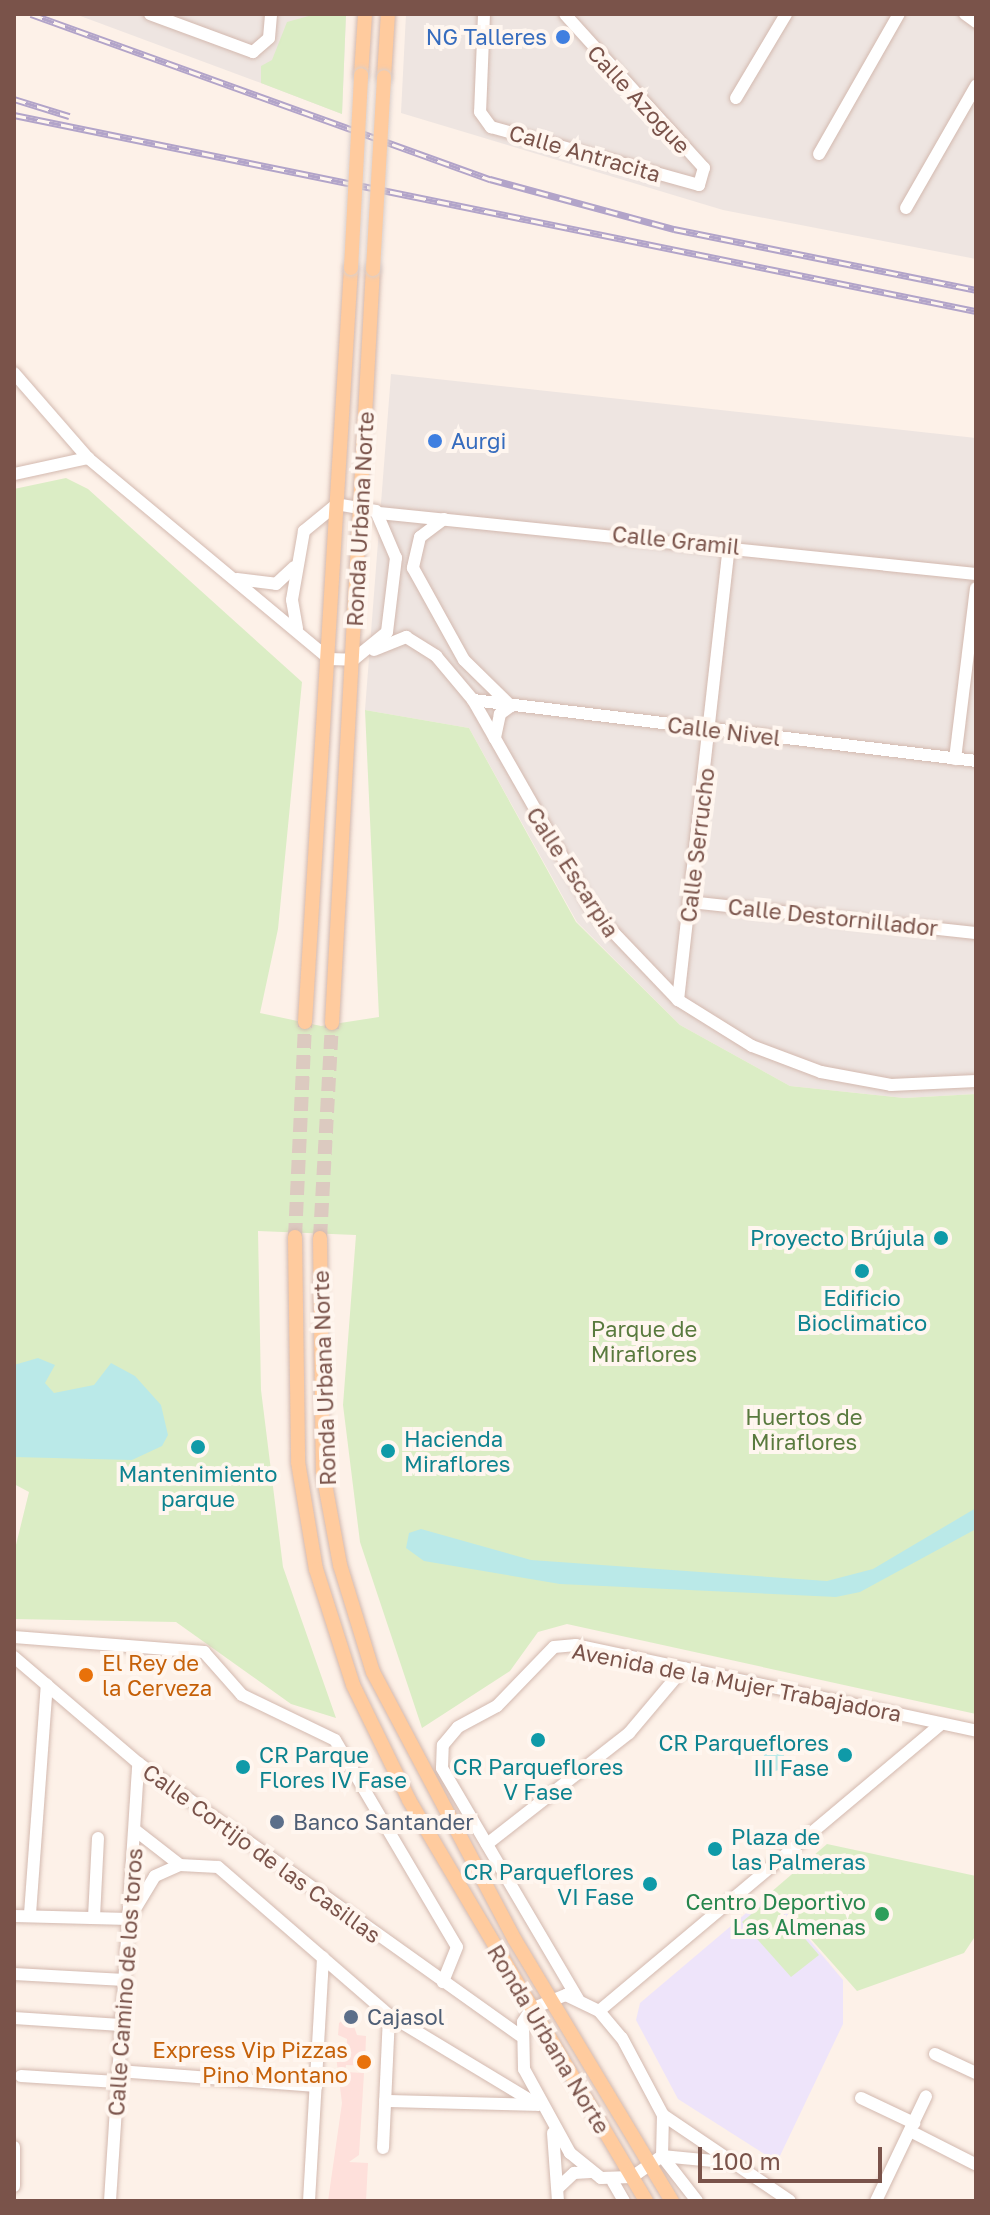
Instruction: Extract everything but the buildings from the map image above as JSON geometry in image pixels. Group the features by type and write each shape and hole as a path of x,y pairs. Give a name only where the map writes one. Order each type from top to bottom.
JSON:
{"main road":[{"name":"Ronda Urbana Norte","path":"305,1022 365,14"},
{"name":"Ronda Urbana Norte","path":"332,1023 388,14"},
{"name":"Ronda Urbana Norte","path":"295,1237 298,1462 331,1625 395,1775 646,2201"},
{"name":"Ronda Urbana Norte","path":"320,1238 323,1473 369,1659 422,1772 551,1999 656,2161 672,2201"}],"street":[{"path":"150,14 253,52 269,38 271,14"},
{"name":"Calle Antracita","path":"484,14 480,112 491,127 699,185"},
{"name":"Calle Azogue","path":"565,14 704,168 699,185"},
{"path":"736,98 786,14"},
{"path":"819,154 899,14"},
{"path":"965,14 976,22"},
{"path":"906,208 976,86"},
{"path":"14,373 88,458 223,573 297,629 329,659 353,660 374,650 387,632 396,585 394,541 376,511"},
{"path":"14,474 88,458"},
{"path":"297,629 295,566 304,531 337,504 360,503"},
{"name":"Calle Gramil","path":"360,503 399,519 447,517 976,574"},
{"path":"447,517 420,537 416,582 464,660 511,706 494,727 495,745"},
{"name":"Calle Serrucho","path":"678,1000 711,729 729,546"},
{"path":"223,573 265,586 295,566"},
{"path":"955,759 976,588"},
{"name":"Calle Escarpia","path":"374,650 406,637 436,656 473,700 495,745 594,912 678,1000 752,1046 821,1072 891,1085 976,1081"},
{"name":"Calle Nivel","path":"473,700 976,761"},
{"name":"Calle Destornillador","path":"690,902 976,933"},
{"path":"14,1637 204,1652 264,1710 335,1740 457,1947 443,1982"},
{"name":"Avenida de la Mujer Trabajadora","path":"578,1999 442,1768 443,1745 458,1727 497,1706 554,1647 684,1668 976,1731"},
{"name":"Calle Cortijo de las Casillas","path":"14,1657 138,1763 520,2035"},
{"path":"487,1844 629,1733 684,1668"},
{"path":"30,1914 47,1685"},
{"path":"599,2011 941,1724"},
{"name":"Calle Camino de los toros","path":"110,2201 138,1763"},
{"path":"135,1830 180,1865 218,1867 389,2015 538,2105"},
{"path":"94,1917 98,1838"},
{"path":"14,1916 30,1914 129,1919 137,1895 180,1865"},
{"path":"309,2201 323,1957"},
{"path":"14,1974 125,1980"},
{"path":"624,2201 613,2182 591,2172 553,2130 538,2105 520,2035 531,2009 551,1999 578,1999 599,2011 663,2115 727,2163 790,2201"},
{"path":"383,2148 389,2015"},
{"path":"14,2018 121,2025"},
{"path":"935,2054 976,2073"},
{"path":"21,2076 117,2076 316,2086"},
{"path":"876,2201 926,2096"},
{"path":"861,2098 975,2164"},
{"path":"385,2101 538,2105"},
{"path":"656,2161 663,2115"},
{"path":"553,2130 558,2201"},
{"path":"14,2186 16,2147"},
{"path":"691,2158 684,2171 697,2201"},
{"path":"613,2182 632,2177 656,2161 691,2158 727,2163"},
{"path":"656,2161 688,2186"},
{"path":"559,2187 574,2173 591,2172"}],"shaded area":[{"path":"75,14 346,14 342,114 261,83"},
{"path":"406,14 976,14 976,259 723,210 401,113"},
{"path":"391,374 976,438 976,1094 904,1098 790,1086 680,1025 577,922 469,728 365,710"},
{"path":"770,1893 843,1980 843,2024 777,2162 678,2099 636,2020 640,2003"},
{"path":"350,2015 357,2035 366,2036 365,2066 346,2065 345,2072 364,2073 359,2155 349,2162 368,2163 366,2201 328,2201 342,2103 336,2056 346,2056 347,2039 338,2035 339,2023"}],"green space":[{"path":"316,14 346,14 342,114 261,83 261,66 272,60 287,22"},
{"name":"Parque de Miraflores","path":"66,478 88,489 302,682 278,929 260,1013 321,1026 379,1017 365,710 469,728 576,922 680,1025 790,1086 904,1098 976,1094 976,1714 567,1624 538,1632 510,1671 422,1728 360,1542 343,1405 356,1235 258,1231 261,1390 283,1567 336,1718 291,1704 176,1622 14,1619 14,1553 29,1492 14,1484 14,489"},
{"name":"Centro Deportivo Las Almenas","path":"827,1844 976,1876 976,1935 964,1953 857,1991 770,1893"},
{"path":"770,1898 819,1955 791,1977 742,1922"}],"water":[{"path":"38,1358 55,1365 45,1383 54,1393 94,1385 111,1363 135,1376 161,1405 168,1435 162,1446 132,1460 14,1457 14,1365"},
{"path":"976,1508 976,1529 860,1592 836,1597 560,1584 424,1561 406,1548 409,1533 421,1529 531,1560 827,1581 873,1569"},
{"path":"770,1749 778,1749 785,1760 778,1771 770,1771 763,1764 763,1756"}],"tunnel":[{"path":"295,1237 305,1022"},
{"path":"320,1238 332,1023"}],"railway":[{"path":"31,14 490,179 674,229 976,290"},
{"path":"14,99 69,116"},
{"path":"14,115 976,311"}],"place":[{"name":"NG Talleres","path":"563,37"},
{"name":"Aurgi","path":"435,441"},
{"name":"Proyecto Brújula","path":"941,1238"},
{"name":"Edificio Bioclimatico","path":"862,1271"},
{"name":"Mantenimiento parque","path":"198,1447"},
{"name":"Hacienda Miraflores","path":"388,1451"},
{"name":"El Rey de la Cerveza","path":"86,1675"},
{"name":"CR Parqueflores V Fase","path":"538,1740"},
{"name":"CR Parqueflores III Fase","path":"845,1755"},
{"name":"CR Parque Flores IV Fase","path":"243,1767"},
{"name":"Banco Santander","path":"277,1822"},
{"name":"Plaza de las Palmeras","path":"715,1849"},
{"name":"CR Parqueflores VI Fase","path":"650,1884"},
{"name":"Centro Deportivo Las Almenas","path":"882,1914"},
{"name":"Cajasol","path":"351,2017"},
{"name":"Express Vip Pizzas Pino Montano","path":"364,2062"}],"park label":[{"name":"Huertos de Miraflores","path":"804,1428"}]}
